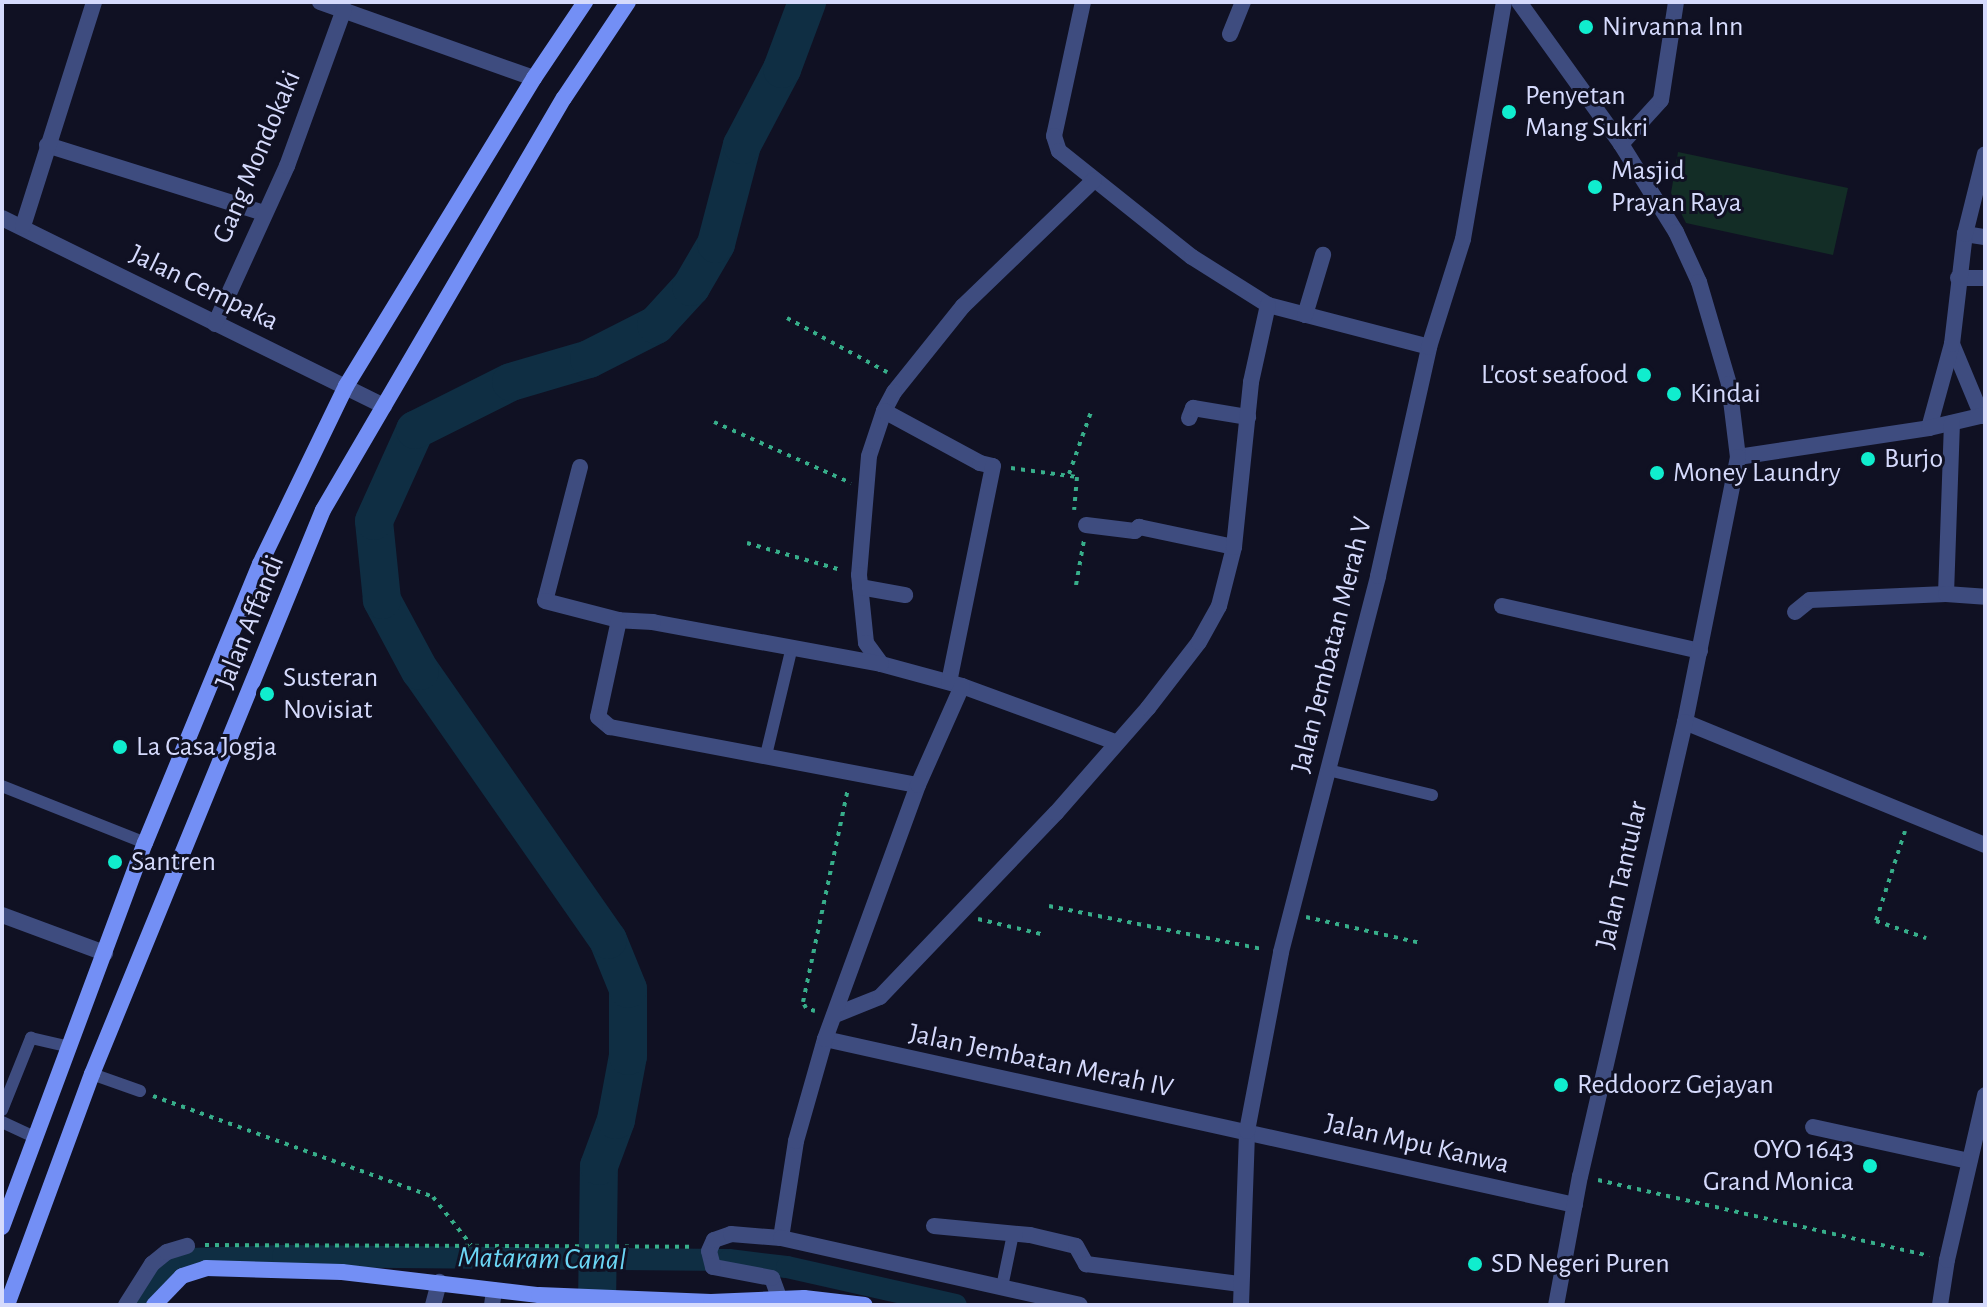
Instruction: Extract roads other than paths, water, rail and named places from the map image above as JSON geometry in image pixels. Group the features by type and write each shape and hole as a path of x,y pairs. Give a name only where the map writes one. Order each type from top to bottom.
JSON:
{"main road":[{"name":"Jalan Affandi","path":"2,1227 145,843 260,564 346,386 534,78 585,2"},
{"name":"Jalan Affandi","path":"6,1304 92,1074 323,510 564,98 628,2"},
{"path":"154,1305 182,1276 206,1268 342,1272 439,1282 493,1298 539,1295 779,1303 804,1298 865,1305"}],"street":[{"path":"23,226 94,2"},
{"path":"320,2 534,78"},
{"path":"1083,2 1054,141 1059,151 1192,257 1268,305 1429,347"},
{"path":"1230,34 1243,2"},
{"name":"Jalan Jembatan Merah V","path":"1241,1305 1247,1131 1281,952 1378,576 1429,347 1463,239 1504,2"},
{"name":"Jalan Tantular","path":"1519,2 1621,144 1676,232 1699,282 1729,384 1738,457 1685,722 1580,1176 1556,1305"},
{"path":"1621,144 1661,100 1676,2"},
{"name":"Gang Mondokaki","path":"215,324 287,166 344,9"},
{"path":"47,145 264,213"},
{"path":"1929,428 1952,344 1965,234 1985,154"},
{"path":"881,664 866,643 859,581 864,489 869,456 884,411 903,380 963,306 1094,180"},
{"name":"Jalan Cempaka","path":"2,218 384,406"},
{"path":"1965,234 1985,237"},
{"path":"1305,315 1323,255"},
{"path":"1958,278 1985,278"},
{"name":"Jalan Jembatan Merah IV","path":"835,1015 880,997 1056,813 1156,698 1199,642 1219,606 1234,547 1251,382 1268,305"},
{"path":"1738,457 1929,428 1983,415 1952,344"},
{"path":"1189,418 1193,408 1248,417"},
{"path":"781,1238 796,1141 825,1039 955,684 993,466 980,463 884,411"},
{"path":"1946,594 1952,423"},
{"path":"580,467 545,601 619,620 653,622 881,664 955,684 1115,742"},
{"path":"1086,525 1135,531 1139,527 1234,547"},
{"path":"859,581 905,595"},
{"path":"1795,612 1810,600 1946,594 1985,597"},
{"path":"1502,606 1700,651"},
{"path":"619,620 598,709 601,723 918,785"},
{"path":"1685,722 1985,845"},
{"path":"2,915 105,953"},
{"name":"Jalan Jembatan Merah IV","path":"825,1039 1247,1131"},
{"path":"1940,1305 1947,1260 1985,1095"},
{"path":"1813,1127 1969,1161"},
{"name":"Jalan Mpu Kanwa","path":"1247,1131 1405,1170 1575,1205"},
{"path":"934,1226 1013,1234 1076,1246 1086,1264 1241,1284"},
{"path":"779,1303 772,1278 721,1270 709,1254 723,1235 781,1238 1080,1305"},
{"path":"126,1305 152,1264 167,1252 187,1246"},
{"path":"433,1305 439,1282"}],"lane":[{"path":"766,755 792,647"},
{"path":"1328,770 1432,795"},
{"path":"2,786 145,843"},
{"path":"2,1110 31,1038 69,1047"},
{"path":"92,1074 140,1091"},
{"path":"2,1122 34,1137"},
{"path":"1002,1287 1013,1234"}],"waterway":[{"path":"597,1305 599,1166 616,1120 628,1056 628,989 608,940 420,671 382,600 374,521 415,430 511,382 589,359 656,325 691,287 716,244 742,145 782,69 807,2"},
{"name":"Mataram Canal","path":"145,1305 156,1280 190,1259 283,1256 729,1260 787,1267 956,1305"}],"place":[{"name":"Nirvanna Inn","path":"1586,27"},
{"name":"Penyetan Mang Sukri","path":"1509,112"},
{"name":"Masjid Prayan Raya","path":"1595,187"},
{"name":"L'cost seafood","path":"1644,375"},
{"name":"Kindai","path":"1674,394"},
{"name":"Burjo","path":"1868,459"},
{"name":"Money Laundry","path":"1657,473"},
{"name":"Susteran Novisiat","path":"267,694"},
{"name":"La Casa Jogja","path":"120,747"},
{"name":"Santren","path":"115,862"},
{"name":"Reddoorz Gejayan","path":"1561,1085"},
{"name":"OYO 1643 Grand Monica","path":"1870,1166"},
{"name":"SD Negeri Puren","path":"1475,1264"}]}
